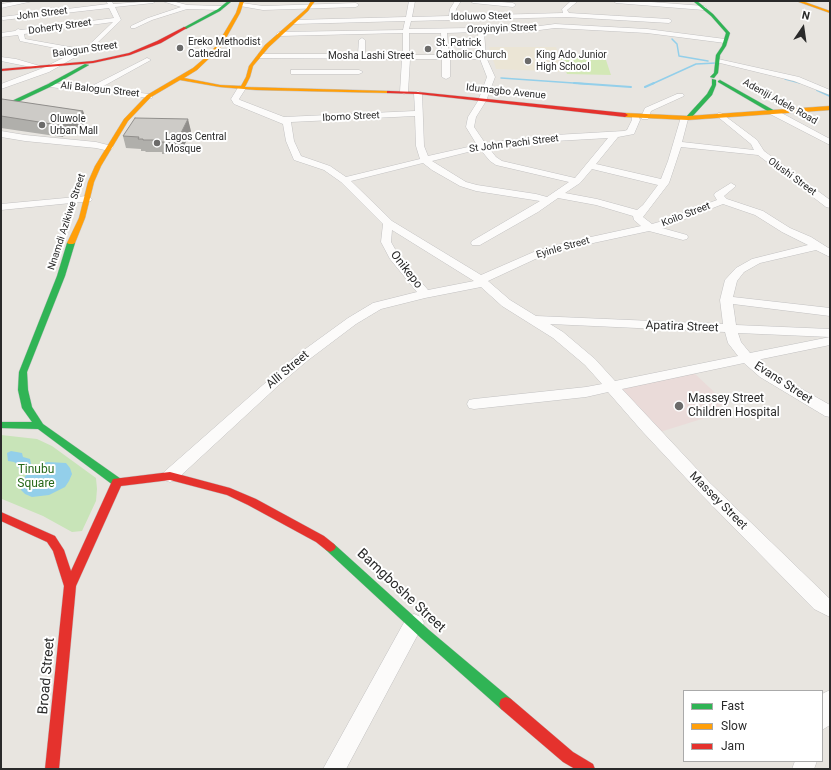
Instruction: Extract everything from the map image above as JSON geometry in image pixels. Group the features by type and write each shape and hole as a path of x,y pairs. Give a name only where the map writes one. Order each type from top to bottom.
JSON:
{"main road":[{"name":"Balogun Street","path":"1,70 92,62 130,54 148,48 220,9 230,1"},
{"path":"686,119 709,95 714,85 717,73 718,55 728,34 723,26 695,1"},
{"path":"798,1 830,9"},
{"path":"798,1 830,12"},
{"path":"817,1 830,4"},
{"path":"822,1 830,4"},
{"path":"242,88 248,77 251,66 259,56 278,34 294,22 312,3"},
{"path":"220,9 240,8"},
{"name":"Nnamdi Azikiwe Street","path":"117,482 40,426 27,408 23,390 23,372 61,276 73,237 82,218 91,182 98,166 126,120 149,96 195,69 209,57 219,46 240,8"},
{"path":"1,108 50,85 92,62"},
{"name":"Adeniji Adele Road","path":"717,73 755,103 777,112"},
{"name":"Idumagbo Avenue","path":"179,78 220,86 242,88 404,92 635,116 686,119 721,115 830,108"},
{"path":"755,103 785,107 830,104"},
{"path":"1,425 40,426"},
{"path":"117,482 170,476"},
{"name":"Bamgboshe Street","path":"170,476 230,492 252,502 320,540 339,554 414,623 568,757 588,769"},
{"name":"Broad Street","path":"52,769 70,586 117,482"},
{"name":"Broad Street","path":"4,519 51,539 58,550 70,586"}],"street":[{"path":"1,6 30,1"},
{"path":"85,1 96,22 97,30 109,31"},
{"name":"John Street","path":"2,18 90,8 110,4 153,1"},
{"path":"165,1 220,9"},
{"path":"265,8 270,1"},
{"path":"404,92 406,31 412,1"},
{"path":"452,17 453,9 458,1"},
{"path":"473,1 515,4 510,11 513,16"},
{"path":"567,15 564,10 575,1"},
{"path":"616,1 665,13 704,8"},
{"path":"240,8 265,8 312,3 358,4 355,20"},
{"path":"1,88 46,70 52,65 91,46 109,31 118,19 110,4"},
{"path":"133,27 186,4"},
{"path":"663,34 665,13"},
{"name":"Idoluwo Steet","path":"294,22 665,13"},
{"path":"546,15 555,26"},
{"path":"2,18 9,23"},
{"name":"Doherty Street","path":"1,35 18,30 118,19"},
{"name":"Oroyinyin Street","path":"278,34 532,29 555,26 603,28 725,41"},
{"path":"18,30 19,41"},
{"path":"481,30 483,57 491,77 482,100 472,117 470,127 482,146 493,159 499,163 577,180"},
{"path":"444,31 446,77"},
{"path":"19,41 44,37"},
{"path":"361,56 362,40"},
{"path":"19,41 82,51"},
{"name":"Mosha Lashi Street","path":"259,56 310,53 333,57 483,57"},
{"path":"329,72 333,57"},
{"path":"1,59 36,66"},
{"path":"91,90 147,60"},
{"path":"1,64 16,61"},
{"path":"294,72 359,72"},
{"path":"717,73 796,80 816,86 830,93"},
{"name":"Ali Balogun Street","path":"50,85 149,96"},
{"path":"242,88 235,99 237,102 283,120"},
{"path":"418,93 420,146 425,160 444,174 463,184 476,188 597,202 639,214"},
{"path":"646,117 648,110 680,96"},
{"name":"Adeniji Adele Road","path":"777,112 830,138"},
{"name":"Adeniji Adele Road","path":"777,112 830,142"},
{"name":"Ibomo Street","path":"283,120 419,113"},
{"name":"Olushi Street","path":"721,115 754,142 760,153 830,204"},
{"name":"St John Pachi Street","path":"344,180 482,146 555,138 614,135 631,132 636,120 635,116"},
{"path":"639,214 647,207 664,183 686,119"},
{"name":"Massey Street","path":"283,120 287,123 290,141 297,158 327,168 344,180 388,222 481,282 506,304 558,335 590,362 647,427 704,487 821,603 830,609"},
{"path":"1,134 25,138 96,145 109,148"},
{"path":"476,243 554,198 577,180 614,135"},
{"path":"678,144 760,153"},
{"path":"590,166 664,183"},
{"name":"Koilo Street","path":"650,228 662,225 723,201 719,195 731,186"},
{"path":"1,206 87,199"},
{"path":"723,201 759,213 786,230 807,239 830,254"},
{"path":"639,214 638,218 650,228 682,237"},
{"name":"Onikepo","path":"388,222 386,242 394,257 425,294"},
{"name":"Eyinle Street","path":"425,294 481,282 540,253 568,245 650,228"},
{"name":"Evans Street","path":"817,246 756,261 740,270 731,280 726,300 730,328 735,342 747,359 765,374 830,412"},
{"name":"Alli Street","path":"170,476 276,380 302,358 352,321 377,306 425,294"},
{"path":"726,300 830,312"},
{"name":"Apatira Street","path":"534,320 830,333"},
{"path":"474,404 586,392 830,341"},
{"path":"334,769 414,623"},
{"path":"823,717 830,700"}],"shaded area":[{"name":"King Ado Junior High School","path":"489,47 556,47 566,72 496,69"},
{"name":"Massey Street Children Hospital","path":"694,373 725,402 708,417 660,432 622,389"}],"green space":[{"path":"559,54 604,54 611,75 567,74"},
{"name":"Tinubu Square","path":"1,435 37,439 52,446 96,478 96,501 82,531 72,532 43,516 2,499"}],"water":[{"path":"11,451 22,453 23,457 30,459 31,464 35,467 47,462 66,463 72,474 69,481 65,487 49,495 32,497 25,494 21,490 21,483 28,472 18,468 17,464 14,462 8,461 7,453"}],"building":[{"path":"1,99 83,111 58,125 1,116"},
{"path":"135,118 188,119 179,137 174,137 172,142 159,142 160,140 143,140 138,139 139,137 123,136"}],"waterway":[{"path":"672,39 677,44 679,56 708,61"},
{"path":"652,84 696,64 716,63"},
{"path":"501,78 588,84"},
{"path":"785,79 800,83"},
{"path":"574,83 631,87"},
{"path":"645,87 654,83"},
{"path":"817,90 830,96"}],"traffic: fast":[{"path":"185,28 219,10 230,1"},
{"path":"695,1 712,15 728,33 724,46 718,55 716,73 712,77"},
{"path":"1,108 50,85 87,65"},
{"path":"688,118 709,95 714,85 714,80"},
{"path":"720,81 773,112"},
{"path":"71,243 61,276 23,372 23,390 27,408 40,426 117,482"},
{"path":"1,425 40,426"},
{"path":"330,547 425,634 506,704"}],"traffic: slow":[{"path":"71,243 82,218 91,182 98,166 126,120 149,96 195,69 209,57 219,46 238,13 242,1"},
{"path":"242,88 248,77 251,66 267,46 307,10 313,1"},
{"path":"798,1 830,12"},
{"path":"179,78 220,86 256,89 389,92"},
{"path":"625,115 688,118 830,108"}],"traffic: jam":[{"path":"1,70 93,62 130,54 159,42 185,28"},
{"path":"389,92 418,93 625,115"},
{"path":"117,482 170,476 230,492 252,502 320,539 330,547"},
{"path":"70,586 117,482"},
{"path":"1,516 51,539 58,550 70,586 52,769"},
{"path":"506,704 568,757 588,769"}],"place":[{"name":"Ereko Methodist Cathedral","path":"180,48"},
{"name":"St. Patrick Catholic Church","path":"428,49"},
{"name":"King Ado Junior High School","path":"528,61"},
{"name":"Oluwole Urban Mall","path":"42,125"},
{"name":"Lagos Central Mosque","path":"157,143"},
{"name":"Massey Street Children Hospital","path":"679,406"}]}
